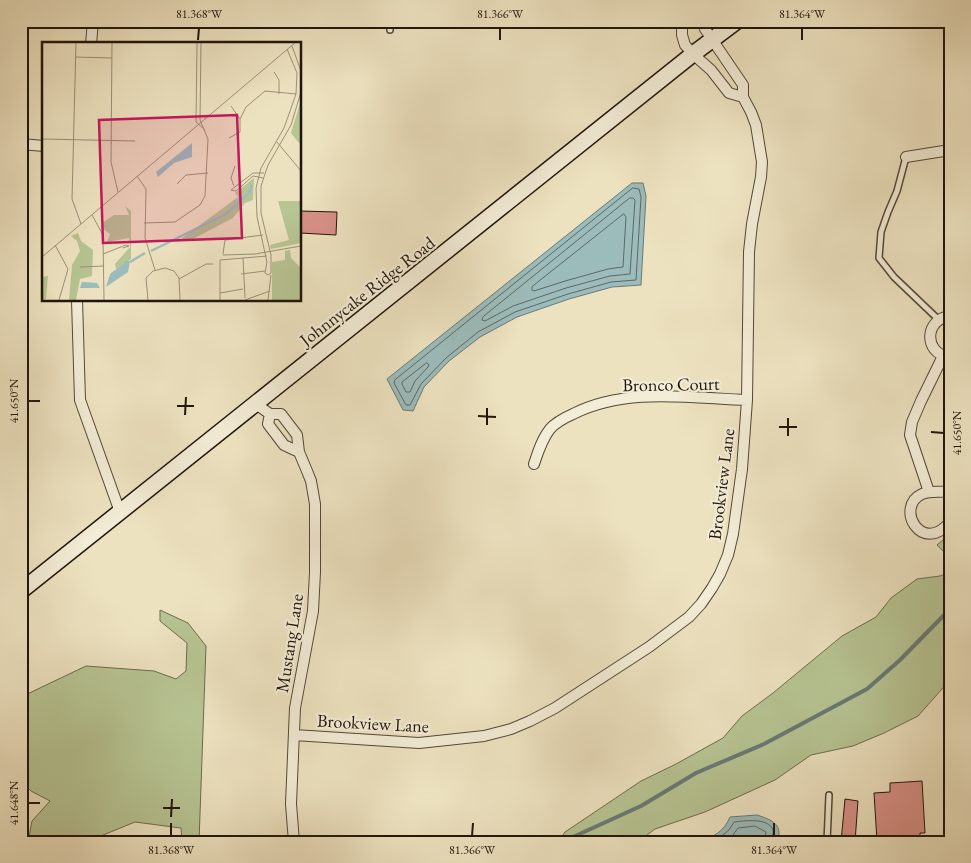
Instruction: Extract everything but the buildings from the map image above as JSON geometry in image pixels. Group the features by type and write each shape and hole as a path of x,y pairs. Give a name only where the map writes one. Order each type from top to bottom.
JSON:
{"main road":[{"name":"Johnnycake Ridge Road","path":"21,590 693,54 737,21"}],"street":[{"path":"91,42 93,21"},
{"path":"682,21 682,35 685,45 711,70 729,93 743,98"},
{"name":"Brookview Lane","path":"294,735 419,744 484,736 511,729 555,708 649,647 689,617 712,588 728,555 734,534 742,469 747,400 749,252 762,162 756,125 743,98 743,85 705,28 706,21"},
{"path":"21,144 42,146"},
{"path":"906,157 950,150"},
{"path":"77,301 80,400 120,512"},
{"path":"929,492 910,435 912,422 921,401 946,357 933,348 930,342 931,330 939,320 950,316"},
{"name":"Bronco Court","path":"534,464 543,439 550,429 568,416 597,404 638,397 747,400"},
{"name":"Mustang Lane","path":"256,404 270,414 281,414 297,435 299,452 311,481 315,504 313,611 295,708 291,804 294,842"},
{"path":"270,414 268,424 284,445 299,452"},
{"path":"950,491 921,494 912,505 911,519 918,530 930,534 944,530 950,522"}],"lane":[{"path":"390,21 390,30"},
{"path":"906,157 897,190 881,232 879,258 894,277 939,320"},
{"path":"827,842 829,795"}],"green space":[{"path":"950,534 950,558 937,545"},
{"path":"950,572 950,680 918,716 853,746 811,755 775,780 705,812 655,829 638,842 558,842 565,832 641,781 723,738 742,716 842,636 876,617 891,598 917,579 940,576"},
{"path":"160,610 188,623 206,646 199,842 182,842 181,828 135,822 86,842 28,842 32,821 50,801 31,791 21,781 21,697 86,666 154,671 176,679 186,671 187,643 160,621"}],"water":[{"path":"632,183 643,183 646,196 641,285 612,287 569,299 517,317 480,337 449,361 424,387 413,411 403,410 387,379"},
{"path":"757,815 772,821 777,826 779,834 775,842 699,842 718,833 725,827 730,817"}],"waterway":[{"path":"562,842 641,806 696,773 764,744 867,689 900,660 950,609"}]}
